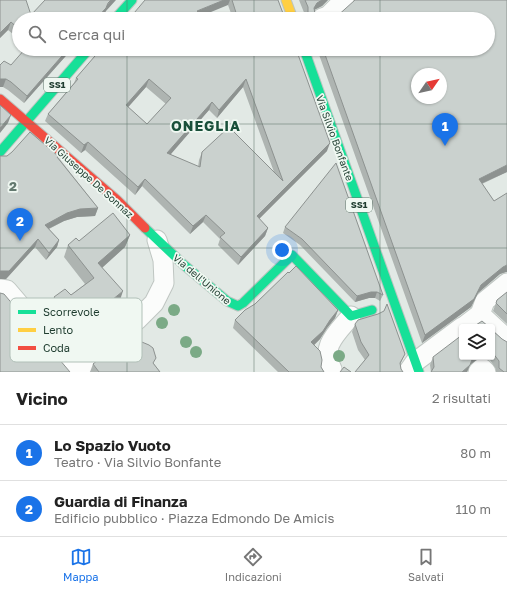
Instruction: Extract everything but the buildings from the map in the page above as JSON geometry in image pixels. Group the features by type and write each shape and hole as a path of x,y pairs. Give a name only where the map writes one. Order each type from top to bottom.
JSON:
{"main road":[{"path":"121,12 132,0"},
{"path":"286,0 290,12"},
{"name":"SS1","path":"0,152 83,56"},
{"name":"Via Silvio Bonfante","path":"306,56 390,304 414,369"},
{"name":"Via Giuseppe De Sonnaz","path":"0,99 118,200 157,240"},
{"name":"Via dell'Unione","path":"157,240 227,301 238,306 243,303 292,255 351,316"},
{"path":"351,316 372,310"}],"street":[{"path":"332,12 344,0"},
{"name":"Via Giuseppe De Sonnaz","path":"142,315 154,303 164,283 163,260 157,240"},
{"path":"466,324 480,314 485,301 507,283"},
{"path":"3,290 10,298"},
{"path":"480,314 507,339"},
{"path":"329,372 332,369 328,359 329,344 351,316"},
{"path":"414,369 459,330"},
{"path":"69,362 77,371"},
{"name":"Via Giuseppe De Sonnaz","path":"77,371 88,362"},
{"path":"478,372 482,368 486,372"}],"traffic: fast":[{"path":"121,12 132,0"},
{"path":"0,152 83,56"},
{"path":"306,56 419,372"},
{"path":"145,228 184,265 227,301 238,306 243,303 292,255 351,316 372,310"}],"traffic: slow":[{"path":"286,0 290,12"}],"traffic: jam":[{"path":"0,99 117,200 145,228"}],"place":[{"name":"Lo Spazio Vuoto","path":"445,146"},
{"name":"Guardia di Finanza","path":"20,241"}],"district":[{"name":"ONEGLIA","path":"206,126"}]}
